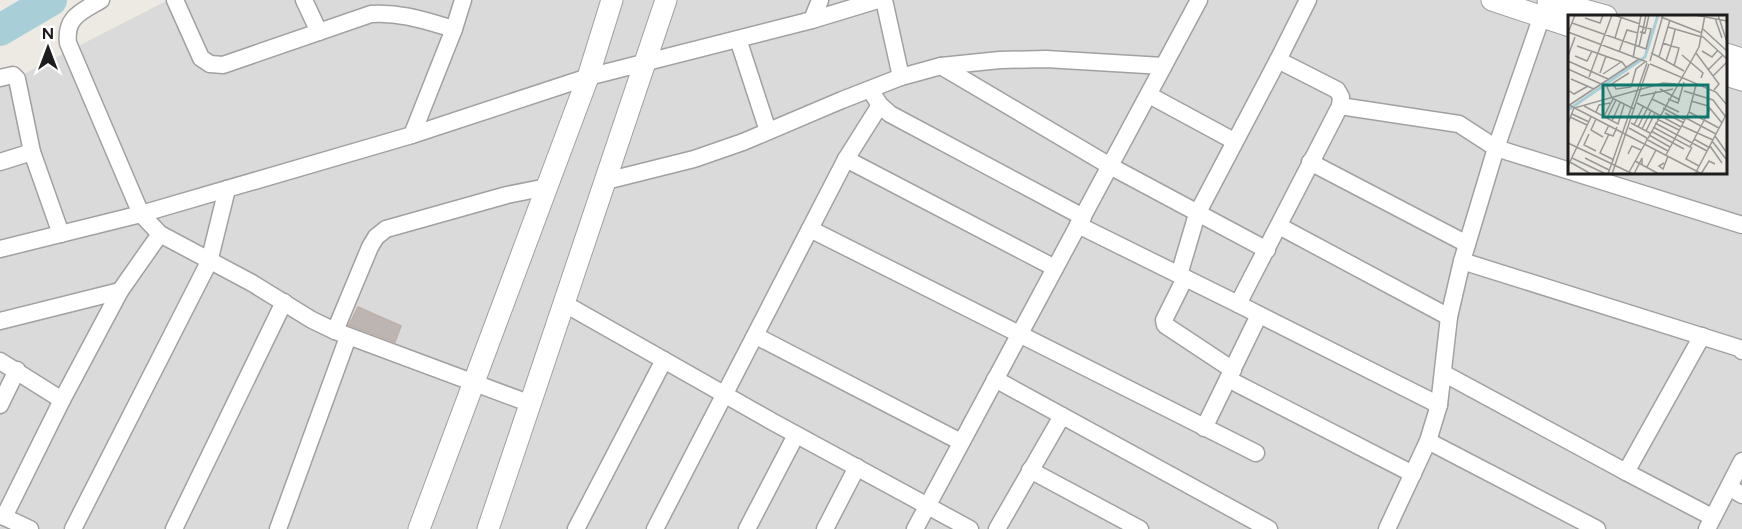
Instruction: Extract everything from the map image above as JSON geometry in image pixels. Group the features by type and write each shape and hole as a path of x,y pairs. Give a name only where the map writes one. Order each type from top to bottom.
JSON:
{"street":[{"path":"101,0 70,22 67,32 68,44 141,214 160,234 341,334 531,404"},
{"path":"175,0 201,57 210,64 223,64 319,32 373,7 454,29"},
{"path":"304,0 319,32"},
{"path":"412,135 454,29 463,0"},
{"path":"419,529 588,77 612,0"},
{"path":"488,529 666,0"},
{"path":"812,20 820,0"},
{"path":"0,249 141,214 412,135 588,77 812,20 878,0"},
{"path":"884,0 901,77"},
{"path":"915,529 1199,0"},
{"path":"1308,0 1197,214 1182,277 1164,320 1165,325 1230,374 1413,474"},
{"path":"1492,0 1600,15"},
{"path":"1546,6 1568,25"},
{"path":"1387,529 1428,441 1439,405 1449,317 1462,261 1496,148 1546,6"},
{"path":"738,39 768,131"},
{"path":"1727,55 1742,59"},
{"path":"655,529 726,395 875,97 901,77 941,66 1000,60 1046,59 1163,66"},
{"path":"1238,304 1340,106 1341,97 1337,90 1278,60"},
{"path":"941,66 1110,166 1267,250"},
{"path":"0,78 13,75 17,79 32,152 61,234"},
{"path":"1727,76 1742,80"},
{"path":"1149,95 1234,141"},
{"path":"606,181 694,159 842,100 875,97"},
{"path":"875,97 890,114 1182,277 1439,405"},
{"path":"1340,106 1459,124 1496,148 1568,171"},
{"path":"0,162 32,152"},
{"path":"846,159 1055,268"},
{"path":"1310,162 1467,244"},
{"path":"1577,174 1742,225"},
{"path":"278,529 375,237 386,229 507,195 547,187"},
{"path":"73,529 209,262 227,189"},
{"path":"1279,226 1449,317"},
{"path":"810,230 1256,453"},
{"path":"30,529 2,516 120,291 160,234"},
{"path":"1462,261 1702,336 1741,346"},
{"path":"0,321 120,291"},
{"path":"174,529 284,302"},
{"path":"565,304 796,435 970,529"},
{"path":"1204,428 1259,315"},
{"path":"756,336 961,442"},
{"path":"1626,472 1702,336"},
{"path":"576,529 664,360"},
{"path":"0,361 62,400"},
{"path":"0,405 17,370"},
{"path":"1443,373 1626,472 1710,523 1735,491 1742,461"},
{"path":"995,379 1269,529"},
{"path":"997,529 1062,416"},
{"path":"747,529 796,435"},
{"path":"1428,441 1597,529"},
{"path":"825,529 857,467"},
{"path":"1030,470 1140,529"}],"shaded area":[{"path":"168,0 1742,0 1742,529 0,529 0,86"}],"building":[{"path":"358,307 401,326 395,342 349,325"}],"waterway":[{"path":"0,30 51,0"}]}
